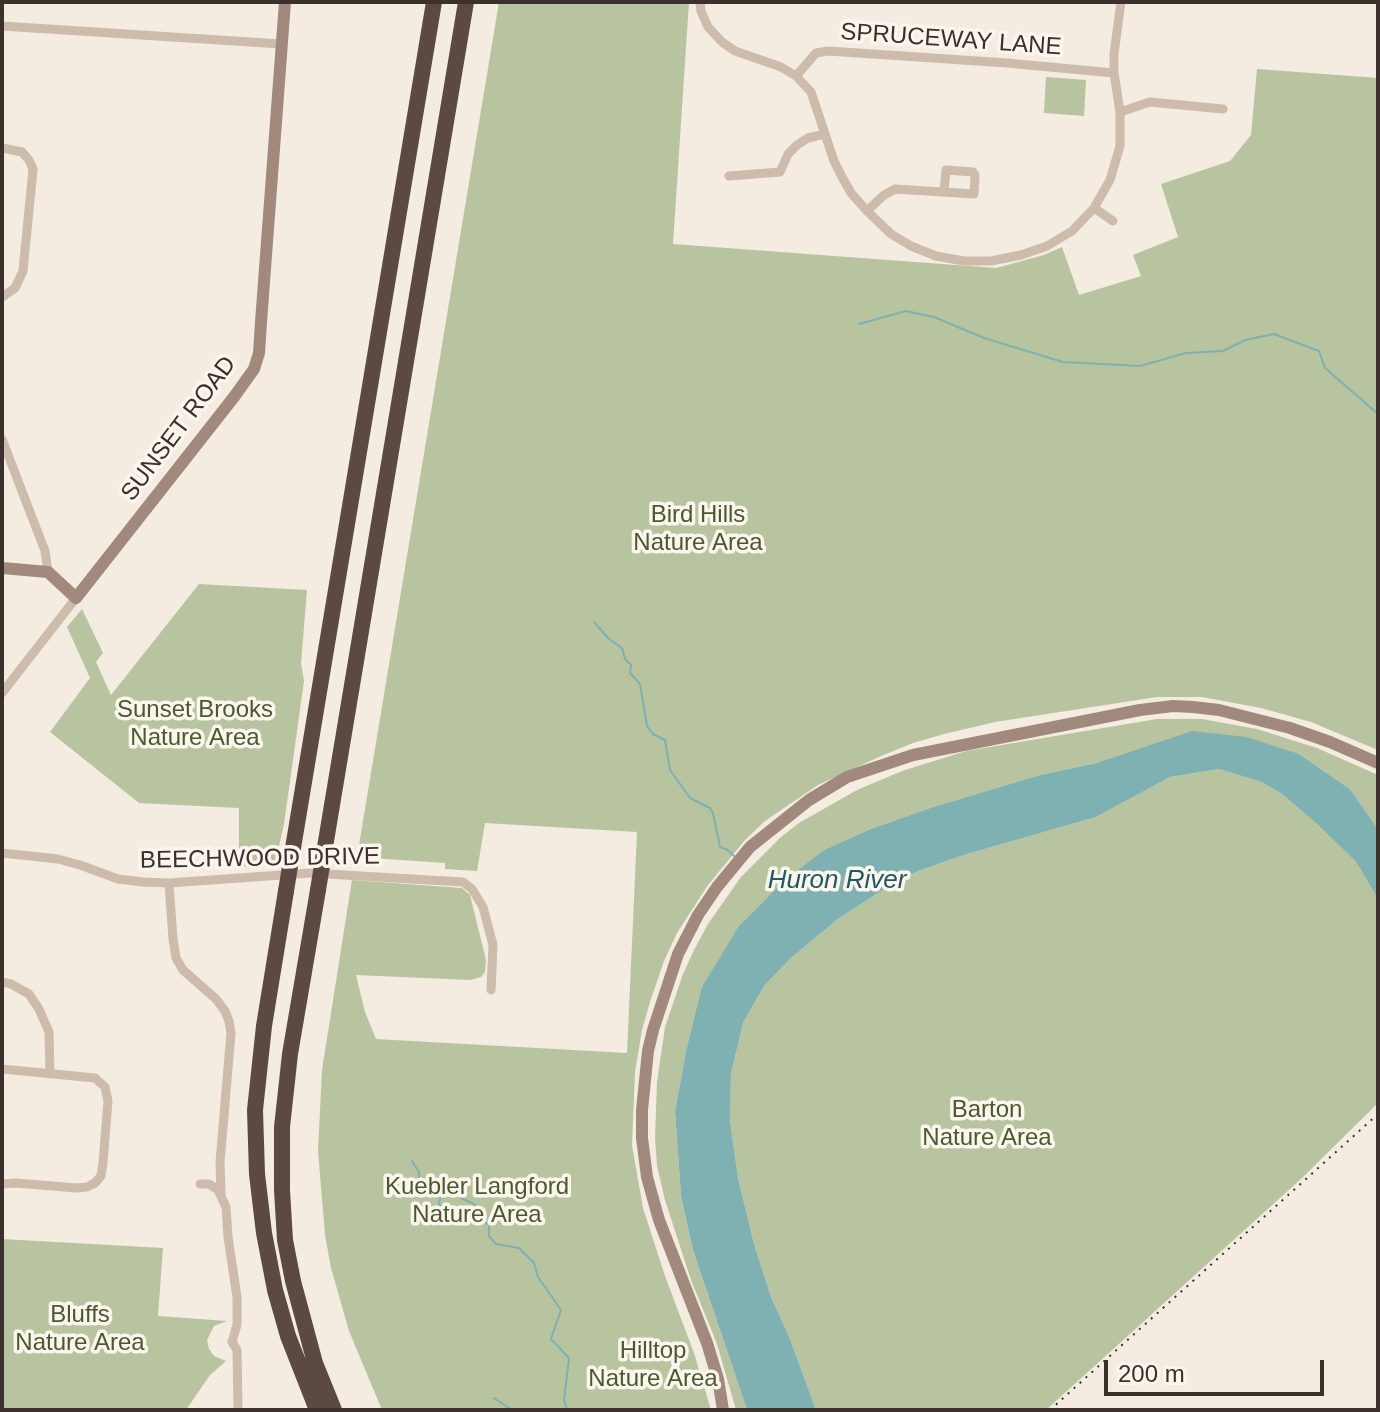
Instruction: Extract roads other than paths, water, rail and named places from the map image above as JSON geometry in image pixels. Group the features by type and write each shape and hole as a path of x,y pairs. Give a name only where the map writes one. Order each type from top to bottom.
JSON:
{"highway":[{"path":"317,1410 288,1336 275,1290 257,1174 255,1110 264,1026 434,2"},
{"path":"334,1410 315,1363 285,1240 282,1127 290,1054 466,2"}],"street":[{"name":"SUNSET ROAD","path":"2,693 234,397 257,362 285,2"},
{"path":"700,2 708,27 722,42 735,51 781,67 796,76 811,92 841,175 851,193 867,211 891,234 911,246 936,256 964,261 991,261 1047,246 1072,231 1094,208 1110,180 1120,146 1114,54 1121,2"},
{"path":"2,26 281,44"},
{"name":"SPRUCEWAY LANE","path":"796,76 816,53 828,51 1114,73"},
{"path":"1120,112 1150,102 1223,109"},
{"path":"729,176 780,172 788,154 797,145 808,138 825,134"},
{"path":"2,297 15,288 23,271 33,169 22,152 7,148"},
{"path":"867,211 895,189 974,194 975,175 973,172 946,170 944,191"},
{"path":"1094,208 1113,221"},
{"path":"2,439 41,542 48,572"},
{"path":"2,568 48,572 76,598"},
{"path":"723,1410 707,1343 659,1220 647,1177 642,1110 648,1051 678,954 698,915 750,847 809,800 847,777 913,755 1140,710 1173,706 1219,710 1290,728 1378,763"},
{"name":"BEECHWOOD DRIVE","path":"2,853 58,859 118,879 169,883 310,873 463,882 472,889 483,907 493,945 491,990"},
{"path":"169,883 176,958 183,970 209,991 225,1011 231,1033 220,1162 221,1193 226,1207 237,1297 237,1325 232,1342 237,1350 238,1410"},
{"path":"2,982 29,994 39,1009 49,1032 50,1074"},
{"path":"2,1069 95,1078 105,1087 108,1101 101,1176 95,1183 76,1188 2,1184"},
{"path":"200,1184 209,1184 221,1193"}],"water":[{"name":"Huron River","path":"1192,731 1246,737 1299,754 1350,789 1378,829 1378,898 1356,862 1282,794 1262,782 1219,769 1170,777 1096,817 918,871 838,919 791,958 764,986 743,1023 731,1074 730,1120 738,1178 754,1244 771,1297 816,1410 747,1410 693,1250 681,1196 675,1111 702,987 739,926 784,881 824,850 868,830 933,807 1040,775 1097,763"}],"waterway":[{"path":"859,324 906,311 934,317 984,338 1063,362 1140,366 1186,353 1223,351 1245,340 1274,334 1319,351 1325,368 1378,414"},
{"path":"594,622 622,648 625,659 631,665 630,673 640,684 647,726 653,734 665,740 670,770 690,798 710,808 720,847 734,856"},
{"path":"412,1161 419,1172 419,1188 425,1190 440,1183 443,1187 439,1203 442,1212 446,1216 452,1215"},
{"path":"461,1198 476,1205 477,1216 489,1225 489,1236 496,1244 519,1248 534,1263 538,1277 561,1310 551,1339 569,1358 564,1400 567,1410"},
{"path":"494,1398 512,1410"}],"railway":[{"path":"1050,1410 1378,1114"}],"park label":[{"name":"Bird Hills Nature Area","path":"698,529"},
{"name":"Sunset Brooks Nature Area","path":"195,724"},
{"name":"Barton Nature Area","path":"987,1124"},
{"name":"Kuebler Langford Nature Area","path":"477,1201"},
{"name":"Bluffs Nature Area","path":"80,1329"},
{"name":"Hilltop Nature Area","path":"653,1365"}]}
